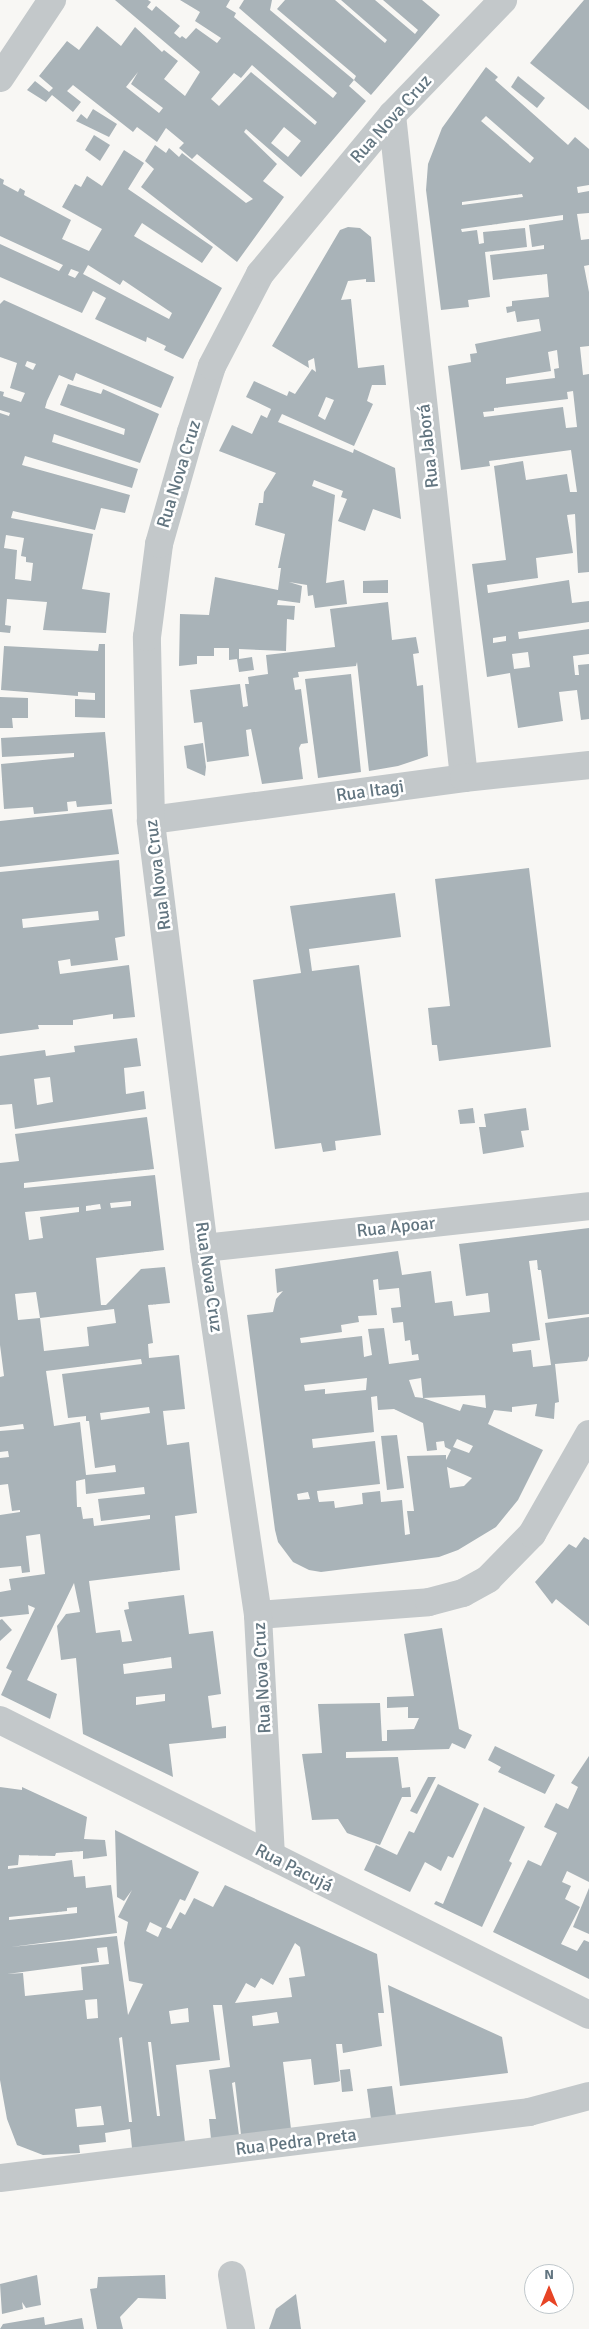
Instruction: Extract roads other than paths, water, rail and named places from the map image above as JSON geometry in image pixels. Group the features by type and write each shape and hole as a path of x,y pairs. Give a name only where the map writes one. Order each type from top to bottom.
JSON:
{"street":[{"path":"0,78 52,0"},
{"name":"Rua Nova Cruz","path":"271,1856 258,1615 204,1248 151,820 147,637 159,544 212,366 260,274 392,115 503,0"},
{"name":"Rua Jaborá","path":"392,115 464,778"},
{"name":"Rua Itagi","path":"151,820 464,778 589,765"},
{"name":"Rua Apoar","path":"204,1248 589,1206"},
{"path":"258,1615 429,1602 463,1593 488,1579 532,1534 589,1434"},
{"name":"Rua Pacujá","path":"0,1720 589,2015"},
{"name":"Rua Pedra Preta","path":"0,2178 519,2113 589,2096"},
{"path":"232,2275 241,2329"}]}
